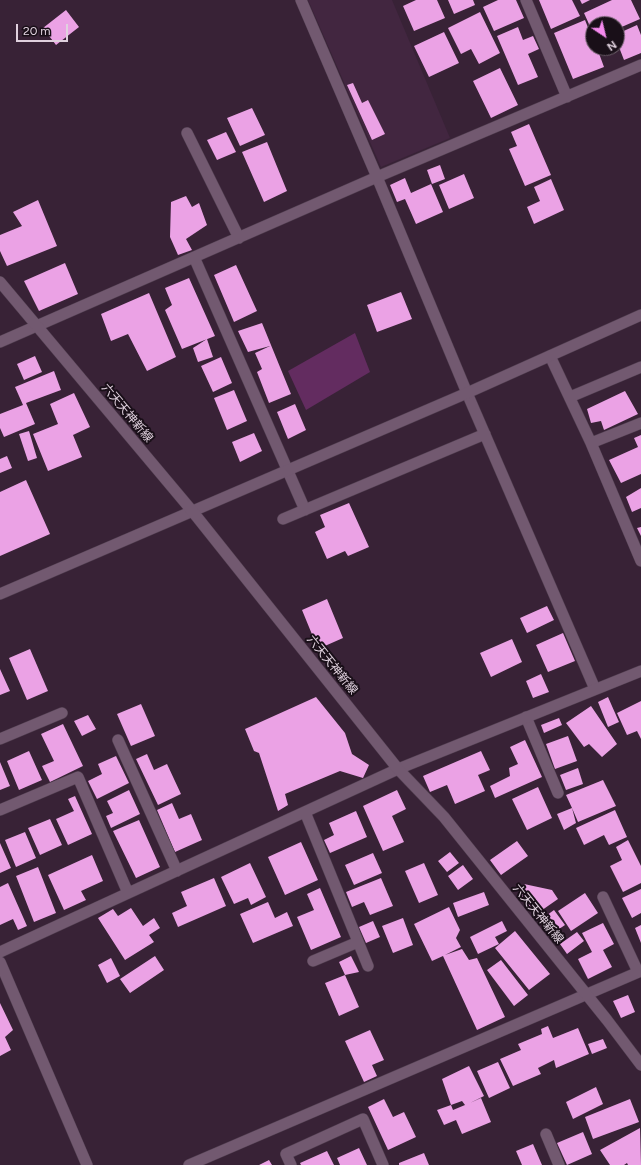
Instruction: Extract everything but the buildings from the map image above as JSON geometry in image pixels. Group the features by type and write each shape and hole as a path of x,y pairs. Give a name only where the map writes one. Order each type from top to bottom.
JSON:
{"street":[{"path":"301,0 467,393 596,689"},
{"path":"526,0 567,97"},
{"path":"0,342 377,177 641,65"},
{"path":"187,133 239,238"},
{"path":"194,257 305,510"},
{"name":"六天天神新線","path":"0,282 193,512 398,769 444,817 587,995 641,1066"},
{"path":"0,594 288,471 641,315"},
{"path":"550,356 591,444 641,561"},
{"path":"570,398 641,367"},
{"path":"591,444 641,423"},
{"path":"283,519 485,434"},
{"path":"0,952 398,769 641,671"},
{"path":"0,740 62,713"},
{"path":"526,717 558,793"},
{"path":"118,740 177,871"},
{"path":"0,810 78,777 128,893"},
{"path":"305,812 368,966"},
{"path":"189,1165 587,995 639,971 603,897"},
{"path":"313,961 358,942"},
{"path":"0,962 87,1165"},
{"path":"291,1165 286,1154 363,1119 383,1165"},
{"path":"546,1134 559,1165"}],"shaded area":[{"path":"308,0 392,0 450,138 381,167"},
{"path":"355,333 370,372 306,410 288,371"}]}
